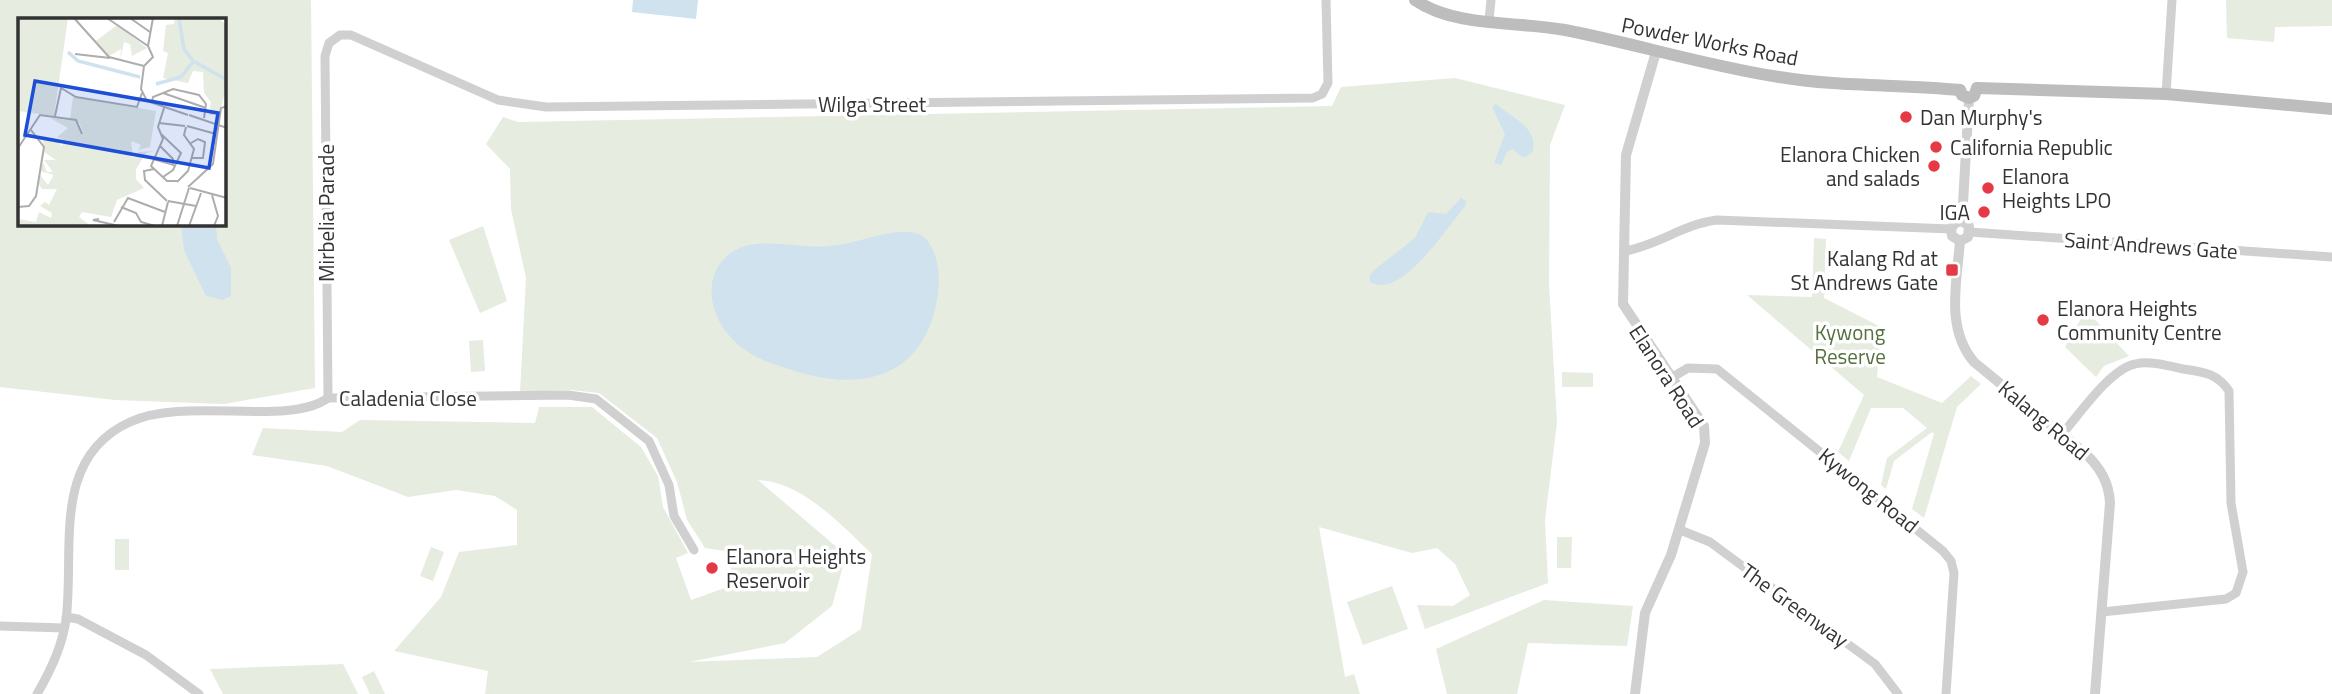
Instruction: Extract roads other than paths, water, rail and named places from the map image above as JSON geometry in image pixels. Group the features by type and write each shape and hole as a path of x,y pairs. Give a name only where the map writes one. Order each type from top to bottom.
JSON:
{"main road":[{"name":"Powder Works Road","path":"1415,0 1442,13 1566,30 1782,78 1969,92 2166,94 2332,109"}],"street":[{"name":"Wilga Street","path":"340,35 351,35 498,100 546,107 1313,98 1322,94 1328,83 1326,0"},
{"path":"1489,20 1491,0"},
{"path":"2166,94 2172,0"},
{"name":"Mirbelia Parade","path":"327,398 325,56 330,43 340,35"},
{"name":"Elanora Road","path":"1635,694 1645,614 1680,530 1705,443 1704,426 1623,304 1626,155 1656,52"},
{"path":"1962,221 1969,92"},
{"path":"1625,251 1648,247 1696,223 1717,220 1951,229"},
{"path":"1962,221 1967,224 1970,232 1966,239 1960,241 1952,236 1951,229 1955,223 1962,221"},
{"name":"Saint Andrews Gate","path":"1970,232 2332,257"},
{"name":"Kalang Road","path":"1960,241 1955,313 1957,334 1962,347 1974,362 2097,466 2110,493 2095,694"},
{"path":"2062,434 2115,375 2135,364 2147,363 2208,373 2221,379 2229,391 2231,503 2243,572 2236,593 2226,599 2102,612"},
{"name":"Kywong Road","path":"1671,378 1688,368 1717,369 1943,551 1951,561 1954,573 1946,694"},
{"name":"Caladenia Close","path":"37,694 55,658 64,628 69,508 77,477 103,439 138,418 174,410 306,409 327,398 568,395 596,399 649,441 669,485 674,516 694,550"},
{"name":"The Greenway","path":"1680,530 1710,542 1875,664 1898,694"},
{"path":"66,617 78,619 146,655 199,694"},
{"path":"0,626 64,628"}],"water":[{"path":"633,0 698,0 696,19 632,12"},
{"path":"1496,104 1523,124 1532,137 1533,144 1532,153 1523,158 1513,149 1507,152 1501,165 1494,163 1505,134 1492,107"},
{"path":"1461,198 1466,201 1465,207 1424,258 1410,271 1396,281 1383,285 1370,282 1373,271 1415,238 1428,212 1446,214"},
{"path":"181,226 216,226 217,239 231,268 231,296 223,300 206,296 184,250"},
{"path":"897,232 915,233 926,239 935,256 939,286 930,326 918,347 904,362 886,373 843,380 795,371 765,361 747,351 731,338 719,320 713,302 712,283 719,265 736,250 748,245 762,244 829,246"}],"place":[{"name":"Dan Murphy's","path":"1906,117"},
{"name":"California Republic","path":"1936,147"},
{"name":"Elanora Chicken and salads","path":"1934,166"},
{"name":"Elanora Heights LPO","path":"1988,188"},
{"name":"IGA","path":"1984,212"},
{"name":"Kalang Rd at St Andrews Gate","path":"1952,270"},
{"name":"Elanora Heights Community Centre","path":"2043,320"},
{"name":"Elanora Heights Reservoir","path":"712,568"}],"park label":[{"name":"Kywong Reserve","path":"1850,344"}]}
